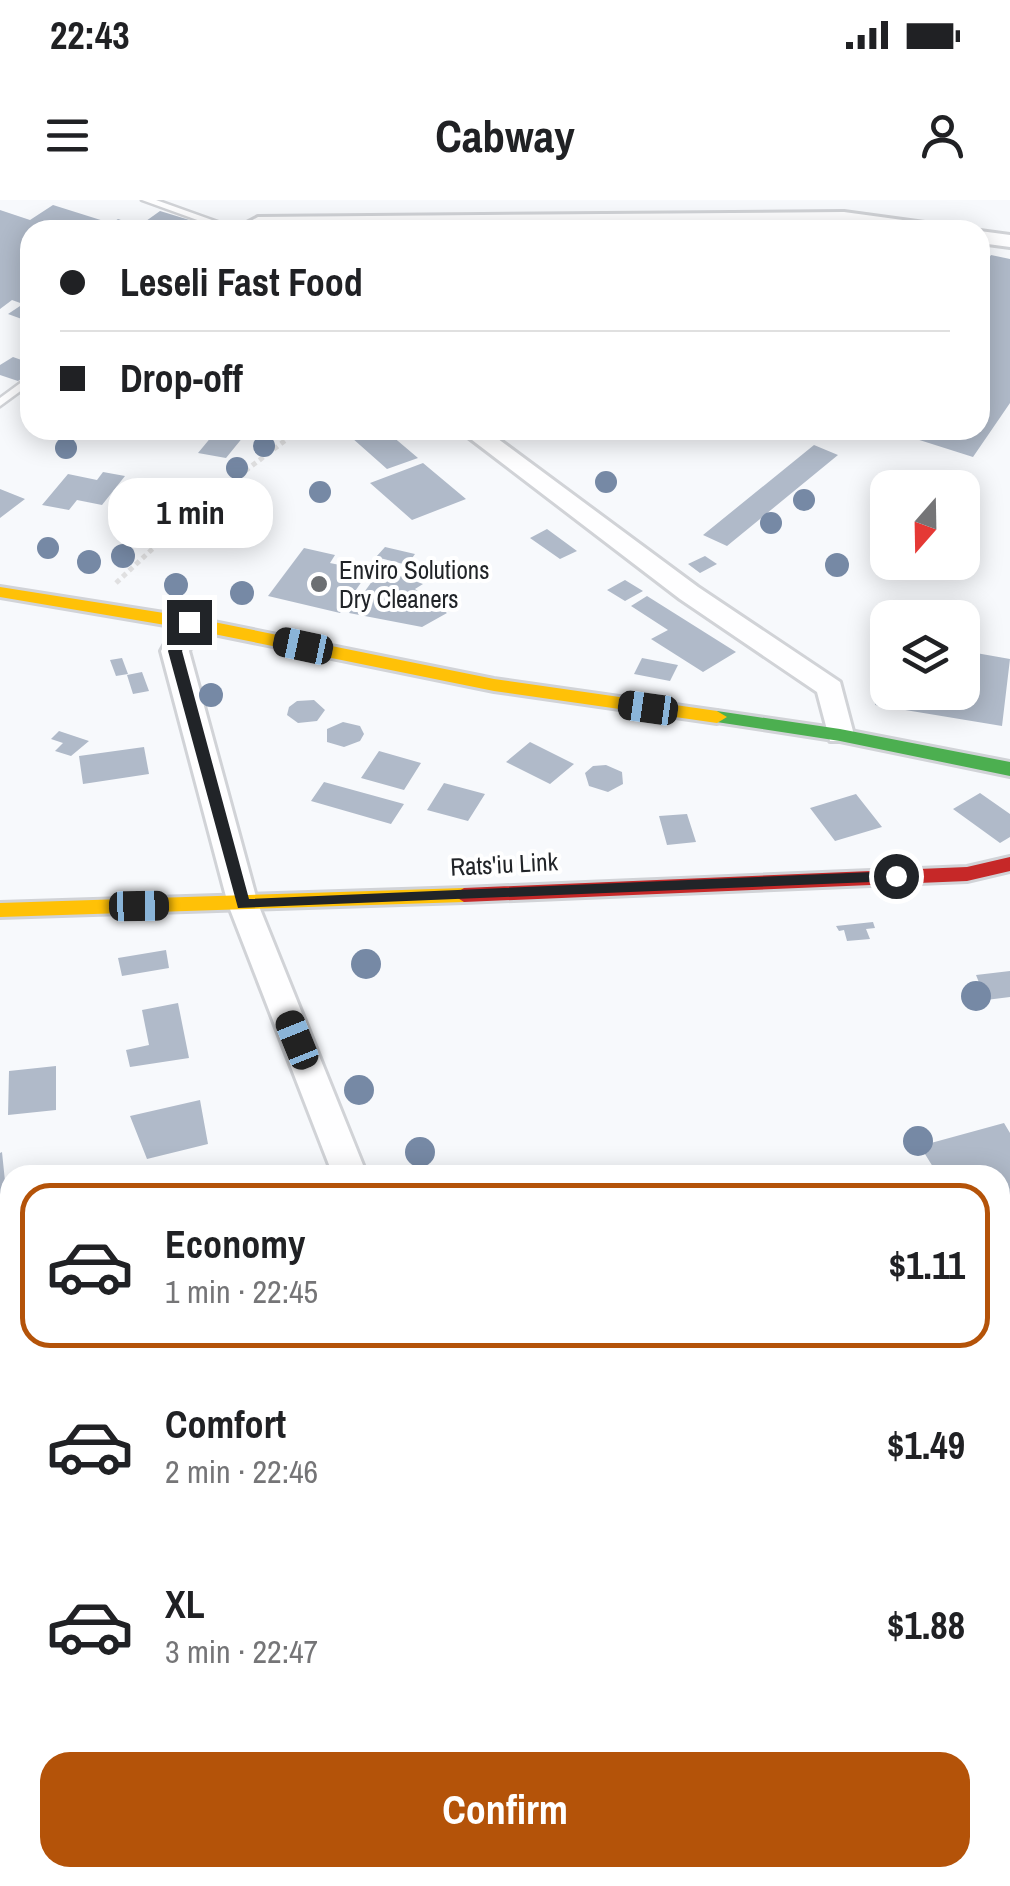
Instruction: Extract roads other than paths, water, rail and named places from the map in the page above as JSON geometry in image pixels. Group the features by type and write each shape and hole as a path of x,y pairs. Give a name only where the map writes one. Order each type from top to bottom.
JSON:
{"main road":[{"path":"0,592 189,622 494,686 840,735 1010,769"},
{"name":"Rats'iu Link","path":"0,910 243,904 967,874 1010,864"}],"street":[{"path":"258,218 859,220"},
{"path":"484,440 689,593 830,688 840,735"},
{"path":"189,622 175,651 243,904 346,1165"}],"lane":[{"path":"147,200 206,220"},
{"path":"0,404 20,387"}],"place":[{"name":"Enviro Solutions Dry Cleaners","path":"319,584"}]}
